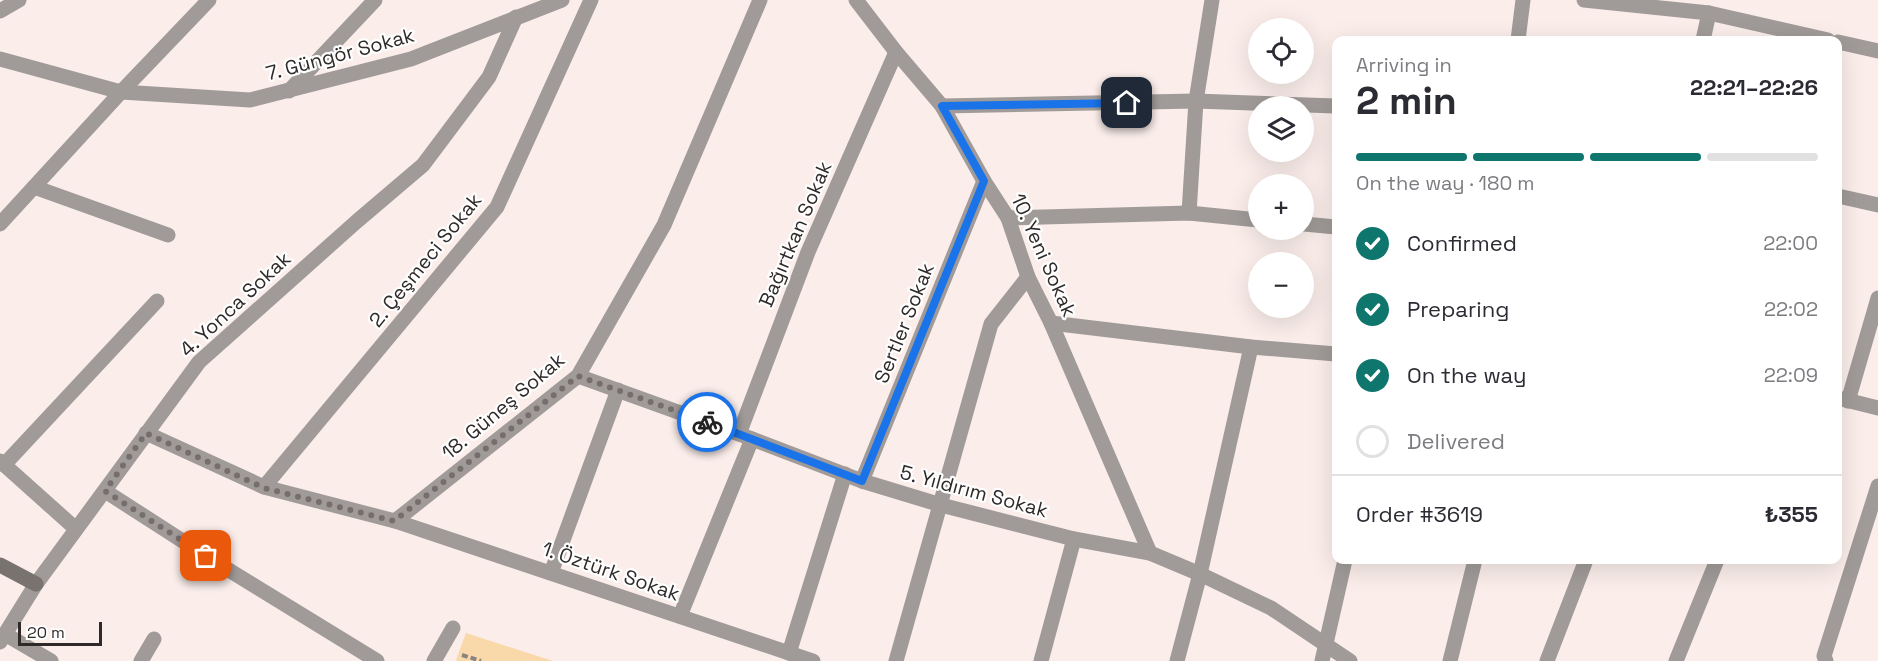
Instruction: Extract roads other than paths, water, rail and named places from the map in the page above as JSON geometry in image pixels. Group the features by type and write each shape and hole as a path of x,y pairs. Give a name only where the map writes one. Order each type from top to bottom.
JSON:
{"main road":[{"path":"0,565 36,584"}],"street":[{"path":"0,10 19,0"},
{"path":"0,224 209,0"},
{"path":"289,91 375,0"},
{"name":"7. Güngör Sokak","path":"0,59 121,92 250,100 411,59 516,16 562,0"},
{"name":"2. Çeşmeci Sokak","path":"264,488 497,207 591,0"},
{"name":"18. Güneş Sokak","path":"394,521 578,376 663,225 760,0"},
{"name":"10. Yeni Sokak","path":"856,0 942,106 984,181 1008,218 1028,278 1051,323 1150,553"},
{"path":"1189,213 1196,101 1212,0"},
{"path":"1518,36 1523,0"},
{"path":"1584,0 1709,13 1810,36"},
{"path":"1704,36 1709,13"},
{"name":"4. Yonca Sokak","path":"3,638 36,584 199,362 423,165 489,77 516,16"},
{"path":"1842,43 1878,51"},
{"name":"Bağırtkan Sokak","path":"680,616 746,436 808,252 896,52"},
{"path":"942,106 1196,101 1332,106"},
{"name":"Sertler Sokak","path":"862,481 984,181"},
{"path":"34,187 168,236"},
{"path":"1842,197 1878,205"},
{"path":"1008,218 1189,213 1248,219"},
{"path":"1314,225 1332,227"},
{"path":"896,661 991,324 1028,278"},
{"path":"1878,298 1843,399 1878,408"},
{"path":"76,529 2,463 157,302"},
{"path":"1051,323 1251,347 1332,354"},
{"path":"1177,661 1200,574 1251,347"},
{"name":"5. Yıldırım Sokak","path":"578,376 746,436 862,481 941,505 1074,539 1150,553 1271,608 1350,661"},
{"path":"551,573 618,390"},
{"path":"146,433 264,488 394,521"},
{"path":"789,653 845,474"},
{"path":"1826,661 1824,656 1878,486"},
{"path":"105,491 377,661"},
{"name":"1. Öztürk Sokak","path":"394,521 813,661"},
{"path":"1041,661 1074,539"},
{"path":"1322,661 1345,564"},
{"path":"1450,661 1474,564"},
{"path":"1547,661 1584,564"},
{"path":"1676,661 1715,564"},
{"path":"434,661 453,628"},
{"path":"3,638 51,661"},
{"path":"141,661 154,639"}]}
